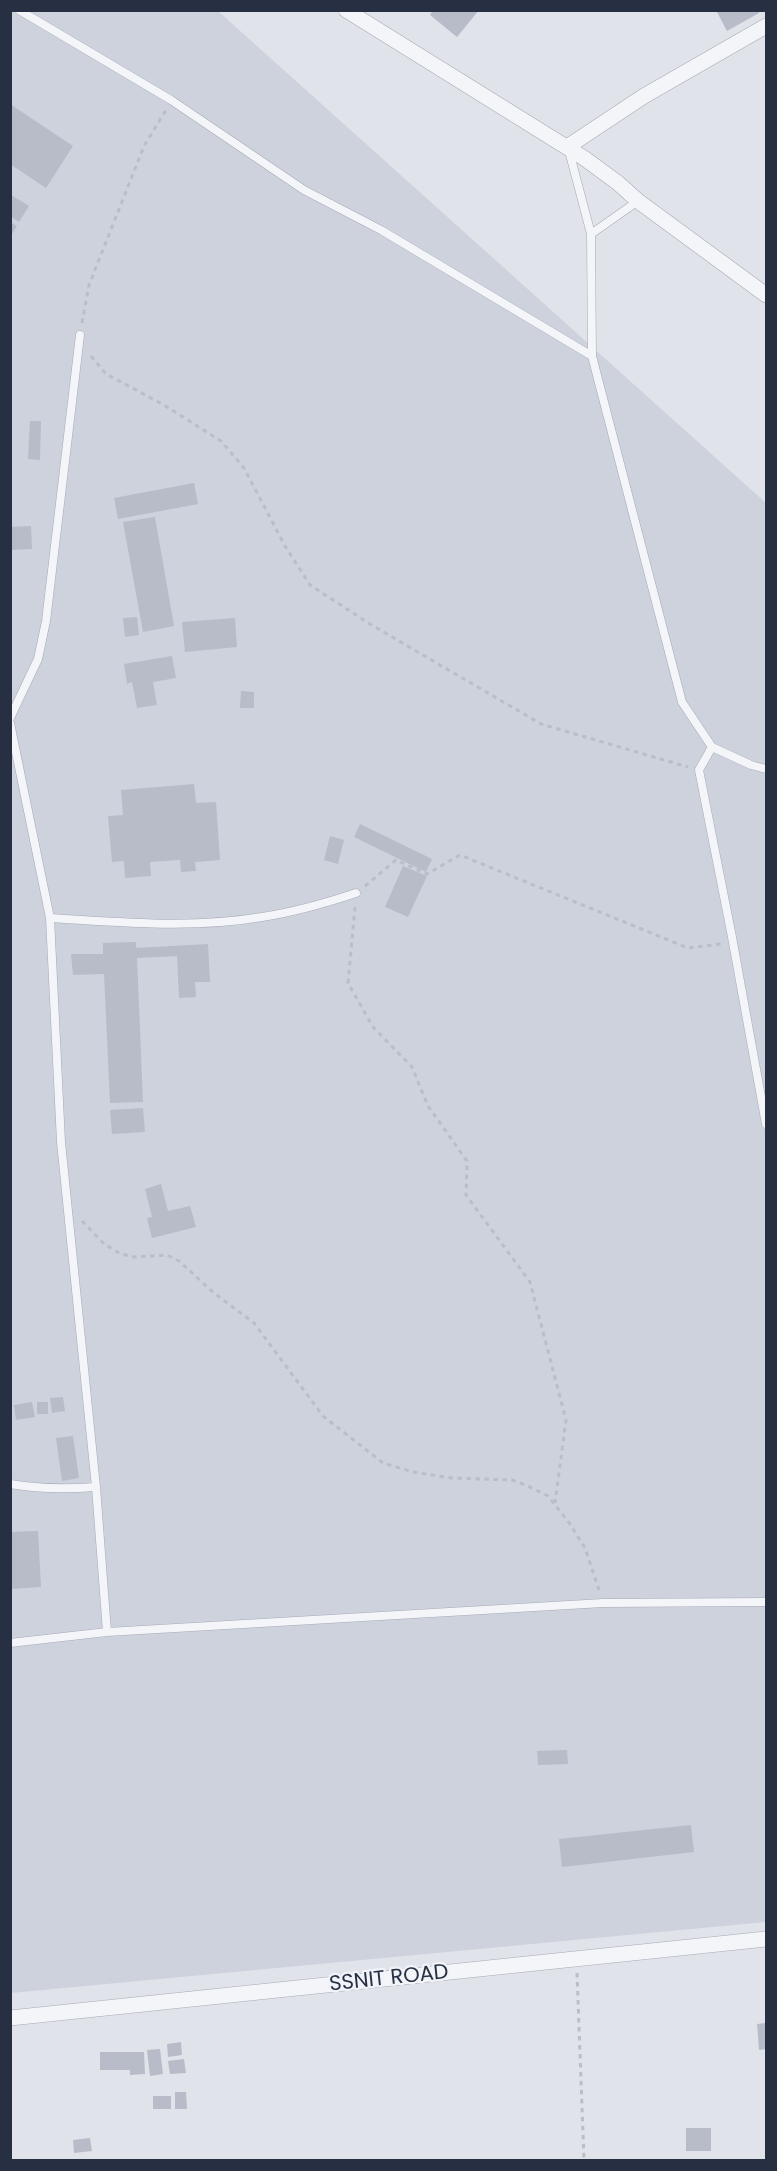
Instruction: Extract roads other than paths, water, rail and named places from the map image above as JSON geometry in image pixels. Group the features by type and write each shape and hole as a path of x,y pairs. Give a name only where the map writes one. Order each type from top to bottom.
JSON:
{"street":[{"path":"346,10 455,80 567,147 766,295"},
{"path":"567,147 644,96 766,26"},
{"name":"SSNIT ROAD","path":"10,2018 766,1939"}],"lane":[{"path":"19,10 171,100 304,190 381,230 592,356"},
{"path":"567,147 591,234 592,356 682,702 712,747 751,765 766,769"},
{"path":"591,234 638,201"},
{"path":"80,335 46,621 38,659 10,720 50,918 62,1142 96,1487 107,1632"},
{"path":"712,747 699,770 766,1124"},
{"path":"50,918 153,924 262,918 313,907 356,893"},
{"path":"10,1484 35,1487 96,1487"},
{"path":"10,1643 107,1632 603,1603 766,1602"}]}
